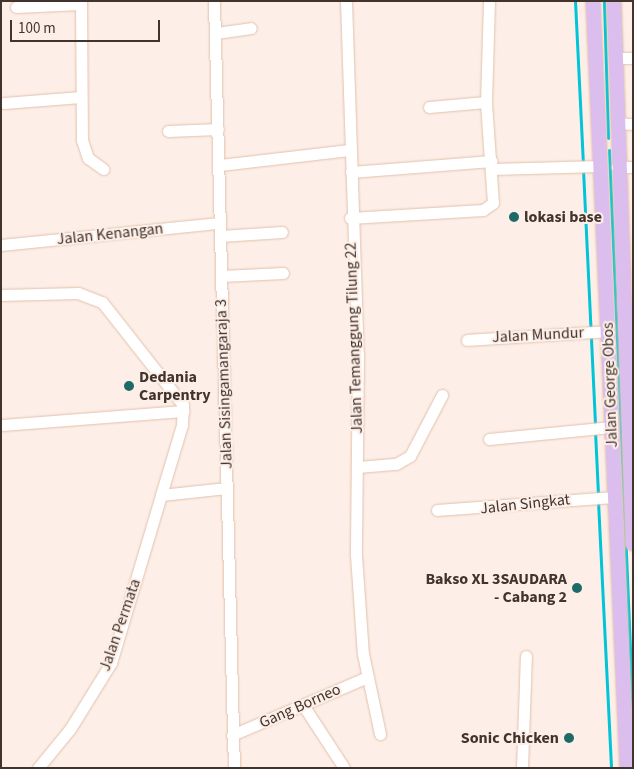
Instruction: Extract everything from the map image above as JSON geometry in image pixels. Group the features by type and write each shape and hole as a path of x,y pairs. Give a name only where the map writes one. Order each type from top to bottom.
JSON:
{"main road":[{"name":"Jalan George Obos","path":"594,1 627,768"},
{"name":"Jalan George Obos","path":"614,1 617,167 628,316 633,544"},
{"path":"599,144 617,142"}],"street":[{"name":"Jalan Sisingamangaraja 3","path":"214,1 220,165 219,223 234,768"},
{"name":"Jalan Temanggung Tilung 22","path":"346,1 351,172 350,218 358,354 356,555 367,676 380,734"},
{"path":"350,218 487,209 493,203 492,165 486,102 489,1"},
{"path":"16,7 81,2 83,148 103,169"},
{"path":"216,33 252,28"},
{"path":"616,58 633,58"},
{"path":"4,103 81,96"},
{"path":"429,107 486,102"},
{"path":"617,123 633,124"},
{"path":"168,131 218,129"},
{"path":"220,165 349,150"},
{"path":"351,172 492,165 600,166"},
{"path":"617,167 633,167"},
{"name":"Jalan Kenangan","path":"1,245 219,223"},
{"path":"220,236 282,232"},
{"path":"221,276 283,273"},
{"path":"1,295 78,293 97,298 176,392 184,411 1,425"},
{"name":"Jalan Mundur","path":"467,340 609,331"},
{"path":"358,467 396,464 410,456 442,394"},
{"name":"Jalan Permata","path":"38,768 70,729 111,663 184,411"},
{"path":"489,439 611,427"},
{"path":"161,495 227,488"},
{"name":"Jalan Singkat","path":"437,510 614,497"},
{"path":"522,768 526,656"},
{"name":"Gang Borneo","path":"232,735 367,676"},
{"path":"303,705 344,768"}],"waterway":[{"path":"575,1 583,163"},
{"path":"604,1 608,138"},
{"path":"609,150 633,721"},
{"path":"583,169 595,425"},
{"path":"595,431 598,495"},
{"path":"598,501 611,768"}],"place":[{"name":"lokasi base","path":"514,217"},
{"name":"Dedania Carpentry","path":"129,386"},
{"name":"Bakso XL 3SAUDARA - Cabang 2","path":"577,588"},
{"name":"Sonic Chicken","path":"569,738"}]}
